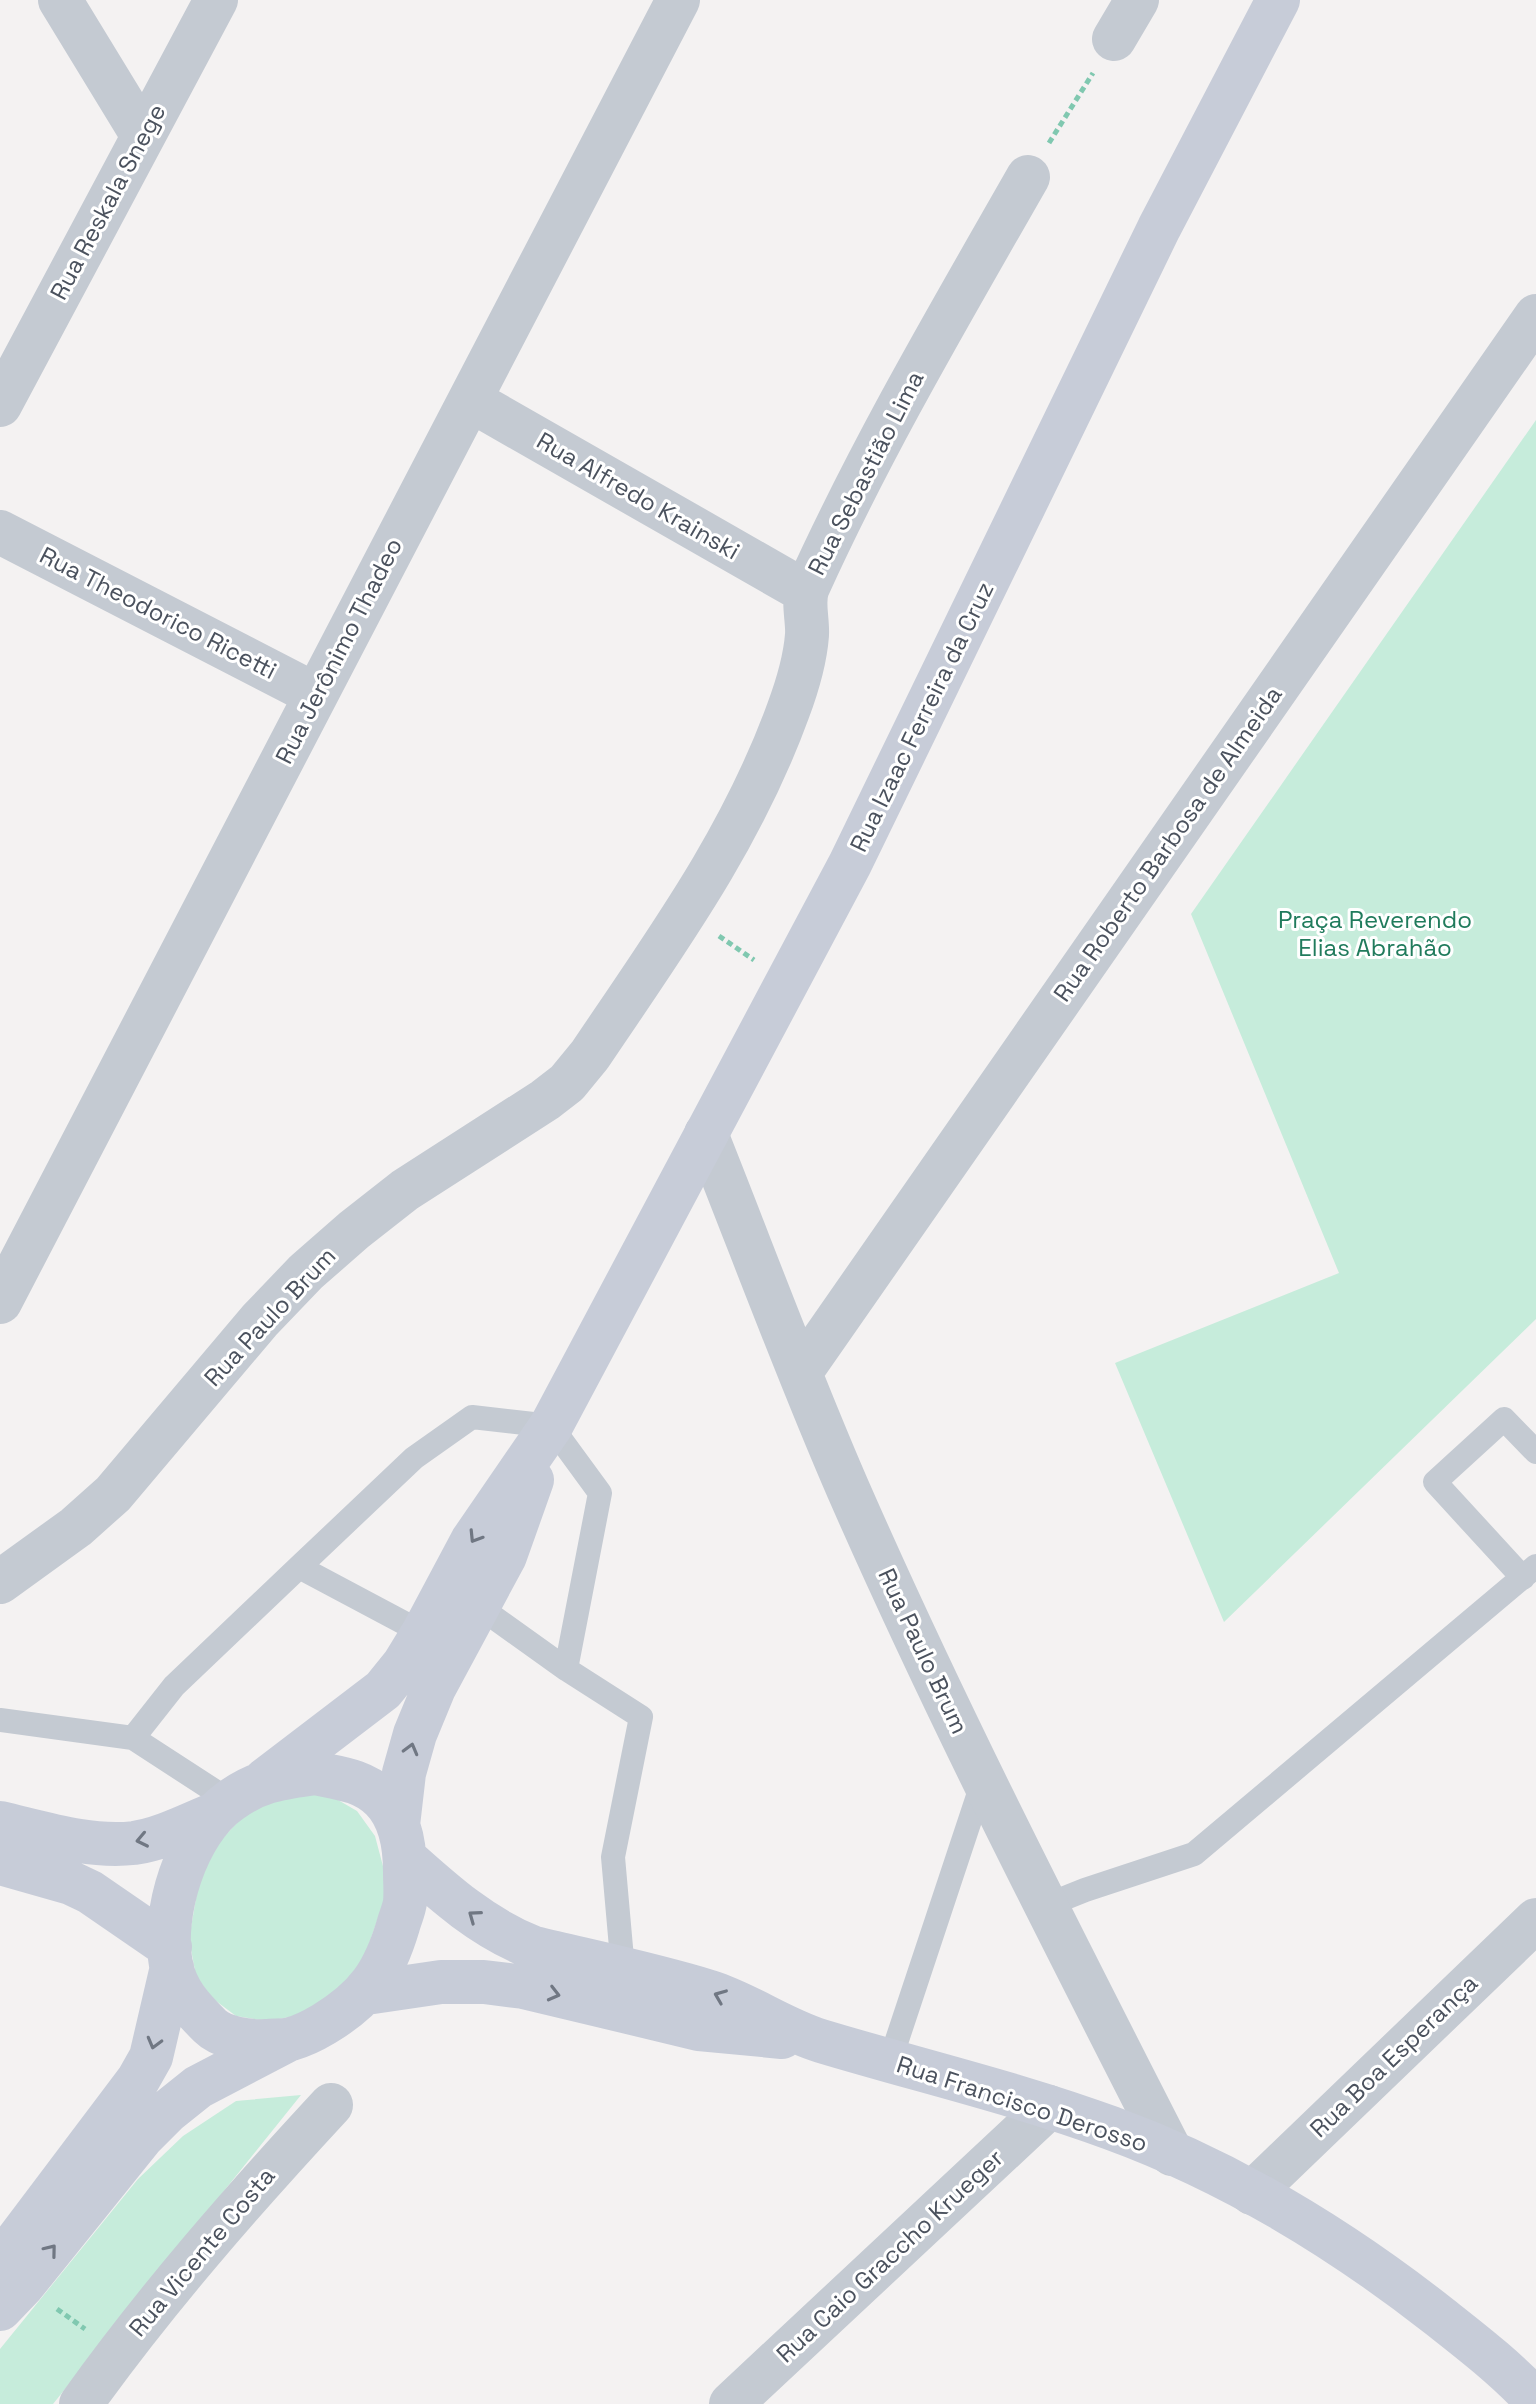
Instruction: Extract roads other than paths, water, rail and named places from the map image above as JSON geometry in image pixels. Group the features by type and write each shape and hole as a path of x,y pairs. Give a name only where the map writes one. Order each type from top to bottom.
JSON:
{"main road":[{"name":"Rua Izaac Ferreira da Cruz","path":"237,1798 383,1690 423,1633 472,1541 551,1426 895,773 1159,228 1278,0"},
{"name":"Rua Izaac Ferreira da Cruz","path":"402,1842 404,1773 415,1734 434,1688 505,1556 551,1426"},
{"path":"0,1823 84,1842 137,1843 161,1836 237,1798 315,1773 355,1781 382,1799 402,1842 405,1904 390,1954 366,1993 317,2028 198,2087 168,2111 8,2286"},
{"path":"8,2286 151,2057 171,1957 171,1906 198,1837 237,1798"},
{"name":"Rua Francisco Derosso","path":"402,1842 456,1903 509,1938 534,1948 713,1992 816,2040 1112,2128 1252,2193 1315,2229 1413,2296 1472,2342 1528,2400"},
{"path":"0,1863 71,1883 90,1892 171,1957 186,2001 214,2030 250,2042 291,2039"},
{"name":"Rua Francisco Derosso","path":"366,1993 441,1982 484,1982 524,1987 699,2029 816,2040"}],"street":[{"path":"60,0 143,136"},
{"name":"Rua Reskala Snege","path":"0,405 216,0"},
{"name":"Rua Jerônimo Thadeo","path":"0,1302 678,0"},
{"path":"1114,39 1137,0"},
{"name":"Rua Sebastião Lima","path":"567,1083 590,1055 686,913 743,816 770,758 802,669 807,634 806,592 927,355 1028,177"},
{"name":"Rua Roberto Barbosa de Almeida","path":"800,1373 1536,316"},
{"name":"Rua Alfredo Krainski","path":"470,400 806,592"},
{"name":"Rua Theodorico Ricetti","path":"0,532 316,695"},
{"name":"Rua Paulo Brum","path":"0,1582 76,1527 113,1494 260,1320 306,1272 405,1190 567,1083"},
{"name":"Rua Paulo Brum","path":"706,1134 800,1373 861,1517 983,1781 1172,2154"},
{"name":"Rua Boa Esperança","path":"1252,2193 1536,1920"},
{"name":"Rua Vicente Costa","path":"81,2404 220,2227 331,2105"},
{"name":"Rua Caio Graccho Krueger","path":"731,2404 1049,2107"}],"lane":[{"path":"133,1738 174,1686 414,1458 472,1417 551,1426 600,1493 566,1669"},
{"path":"1045,1906 1194,1854 1529,1572 1435,1482 1504,1419 1536,1452"},
{"path":"299,1567 423,1633"},
{"path":"478,1606 566,1669 641,1717 613,1857 623,1970"},
{"path":"0,1720 133,1738 237,1798"},
{"path":"890,2061 983,1781"}],"park label":[{"name":"Praça Reverendo Elias Abrahão","path":"1375,934"}]}
